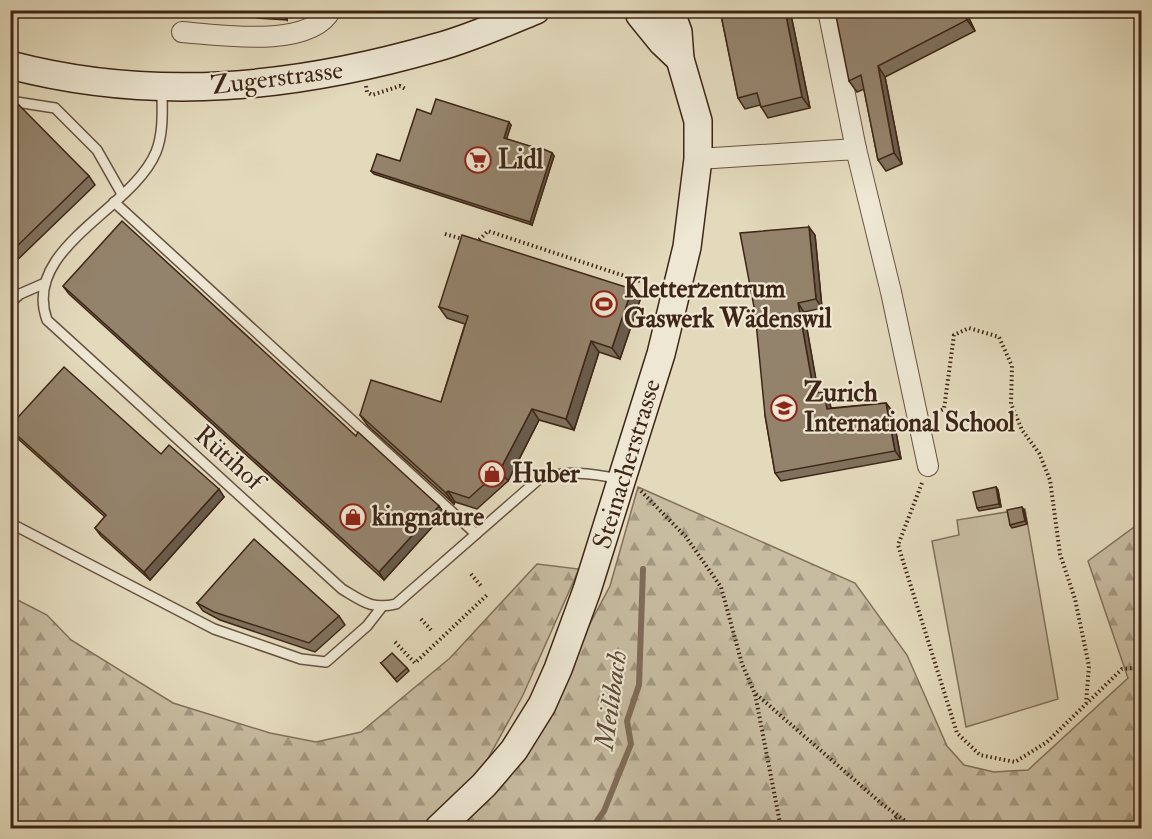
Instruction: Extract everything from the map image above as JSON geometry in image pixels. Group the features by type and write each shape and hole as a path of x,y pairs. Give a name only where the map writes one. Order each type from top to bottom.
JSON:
{"street":[{"path":"182,32 278,36 310,29 323,23 331,10"},
{"name":"Zugerstrasse","path":"10,65 68,77 162,87 246,86 345,70 439,47 537,10"},
{"name":"Steinacherstrasse","path":"439,828 484,785 514,750 542,705 587,590 661,354 687,247 698,159 698,120 680,58 678,32 670,10"},
{"path":"828,10 856,149 891,292 928,466"},
{"path":"639,12 662,42 680,58"},
{"path":"698,159 856,149"}],"lane":[{"path":"10,303 20,294 43,284 51,264 144,172 156,153 160,140 162,87"},
{"path":"10,101 55,108 97,150 122,194"},
{"path":"114,202 476,534"},
{"name":"Rütihof","path":"43,284 41,305 47,320 342,589 363,603 381,608"},
{"path":"10,523 214,628 301,659 326,662 367,626 381,608 396,604 539,479 558,473 584,471 622,480"}],"path":[{"path":"365,85 367,92 372,95 400,86 407,90"},
{"path":"445,234 476,243 488,231 655,286 652,297"},
{"path":"918,420 944,409 954,334 969,328 999,337 1012,366 1011,404 1022,430 1039,453 1050,480 1060,554 1075,598 1089,666 1086,703"},
{"path":"928,466 898,545 957,733 980,755 1015,762 1047,742 1122,669 1142,667"},
{"path":"622,480 640,490 663,512 706,562 721,587 742,664 755,694 781,828"},
{"path":"471,574 481,586"},
{"path":"395,642 415,663 488,594"},
{"path":"421,619 431,630"},
{"path":"755,694 897,816 915,828"},
{"path":"885,828 897,816"},
{"path":"1128,828 1142,822"}],"green space":[{"path":"638,487 855,583 907,655 947,746 964,765 994,772 1028,770 1128,678 1088,561 1141,522 1141,828 459,828 475,812 545,708 610,586"},
{"path":"1025,509 1058,699 966,727 932,541 959,535 957,520"},
{"path":"537,564 579,569 523,695 464,802 425,828 11,828 10,596 47,615 71,640 173,703 270,733 316,742 361,732 450,658"}],"building":[{"path":"253,10 283,10 283,15 253,12"},
{"path":"720,10 785,10 802,97 761,107 757,93 738,98"},
{"path":"845,10 963,10 967,20 878,66 894,153 878,160 861,75 849,81 836,16"},
{"name":"Lidl","path":"436,99 509,122 504,138 539,149 539,147 552,153 530,222 371,171 377,154 400,161 417,109 431,114"},
{"path":"16,102 89,176 10,253 10,108"},
{"path":"122,221 356,436 358,432 439,506 379,572 63,286"},
{"name":"Zurich International School","path":"809,227 816,299 798,303 814,393 824,392 827,409 886,403 895,451 775,473 765,415 755,312 740,233"},
{"path":"462,235 632,289 612,348 591,341 566,419 532,409 500,470 469,498 448,491 446,493 360,415 371,380 441,402 468,316 439,307"},
{"path":"64,367 161,454 169,445 219,489 144,572 95,528 106,515 10,429 10,426"},
{"path":"996,487 999,504 977,508 973,492"},
{"path":"1022,507 1025,521 1010,525 1007,510"},
{"path":"254,539 339,616 309,643 214,612 197,603"},
{"path":"392,653 407,668 395,679 381,663"}],"waterway":[{"name":"Meilibach","path":"592,828 604,811 631,744 627,721 639,685 643,569"}],"place":[{"name":"Lidl","path":"478,160"},
{"name":"Kletterzentrum Gaswerk Wädenswil","path":"604,304"},
{"name":"Zurich International School","path":"784,408"},
{"name":"Huber","path":"492,474"},
{"name":"kingnature","path":"353,517"}]}
